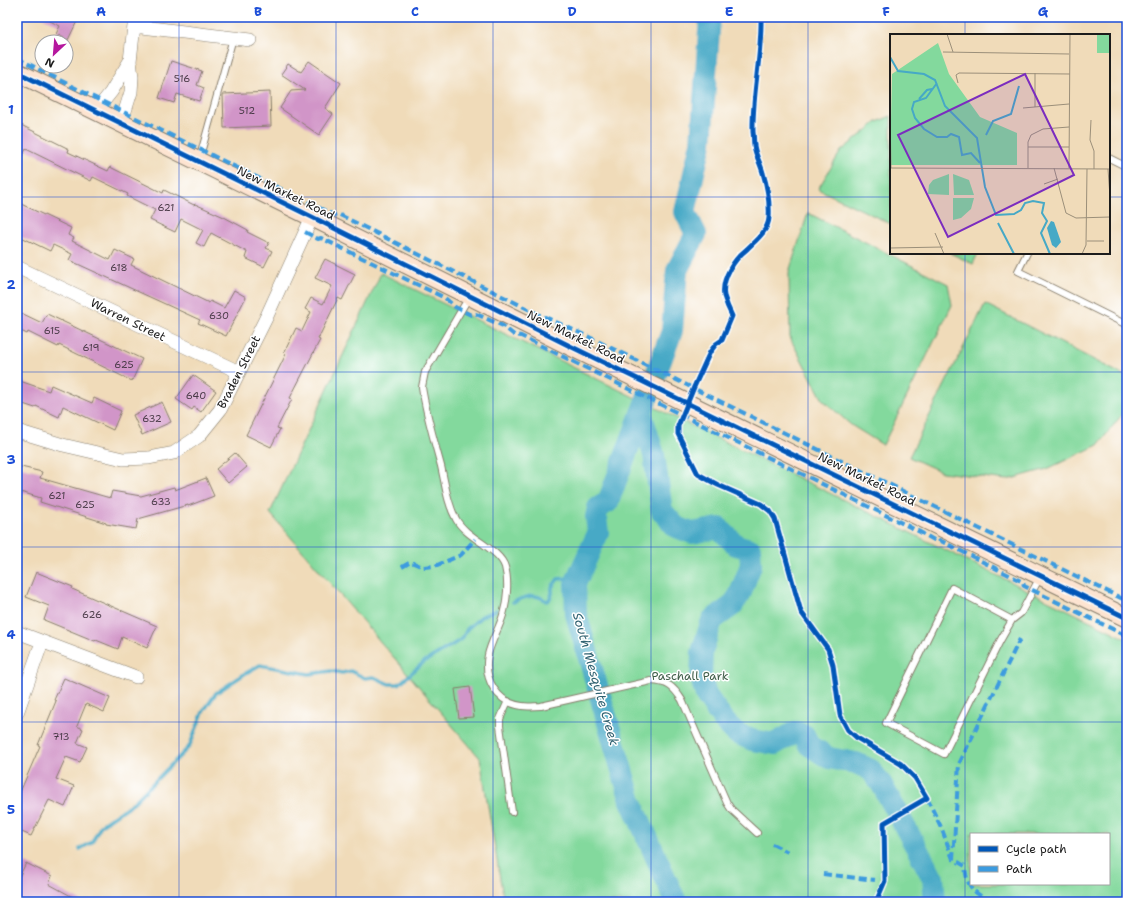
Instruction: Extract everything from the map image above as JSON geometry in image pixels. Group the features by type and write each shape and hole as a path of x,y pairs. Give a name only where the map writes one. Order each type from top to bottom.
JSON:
{"street":[{"path":"121,124 131,92 132,77 130,61 135,22 250,40"},
{"path":"91,109 103,102 130,61"},
{"name":"New Market Road","path":"17,72 570,346 1127,618"},
{"name":"Braden Street","path":"17,431 63,445 123,459 149,458 174,453 199,436 220,410 266,318 312,217"},
{"name":"Warren Street","path":"17,267 157,335 239,372"},
{"path":"17,632 136,677"},
{"path":"17,714 42,642"}],"lane":[{"path":"199,162 232,38"},
{"path":"1110,158 1127,167"},
{"path":"1026,254 1018,271 1127,325"},
{"path":"470,296 425,372 422,387 448,495 456,519 469,534 499,557 505,566 505,605 503,616 488,653 488,676 492,686 500,696 508,701 522,706 540,706 651,681 660,681 668,684 673,687 682,700 727,803 731,809 757,833"},
{"path":"1012,620 952,588 886,723 944,754 1000,641 1012,620 1021,613 1041,575"},
{"path":"508,701 500,719 500,726 512,812"}],"green space":[{"path":"890,116 890,224 818,189 841,151 877,122"},
{"path":"808,213 948,284 952,305 883,445 851,425 823,400 790,338 789,272"},
{"path":"952,254 978,254 973,264"},
{"name":"Paschall Park","path":"381,273 1127,639 1127,902 504,902 480,758 270,513"},
{"path":"985,304 1127,377 1127,408 1098,445 1047,469 1007,480 942,472 909,457"}],"building":[{"path":"42,17 79,17 71,34 56,34 60,26"},
{"path":"171,61 202,71 197,85 204,88 199,101 177,94 174,103 159,98"},
{"path":"309,61 341,83 325,108 333,114 319,135 280,108 291,91 305,90 281,74 288,64 301,72"},
{"path":"270,92 271,126 224,128 223,94"},
{"path":"17,123 69,149 68,152 108,171 110,167 163,193 164,190 194,205 195,204 224,217 248,230 247,232 269,243 266,248 272,251 264,267 245,258 247,252 211,233 204,247 196,243 203,230 181,219 175,232 150,220 155,210 127,196 128,194 93,177 91,181 26,149 17,167"},
{"path":"19,203 71,228 68,235 74,238 72,241 110,260 115,250 134,259 131,265 209,303 210,301 224,308 234,290 246,297 226,336 198,323 200,320 69,260 72,254 53,245 50,251 17,235 17,208"},
{"path":"325,259 355,274 342,300 338,298 318,339 320,340 290,398 292,399 277,428 280,429 271,447 246,435 286,354 284,353 296,328 302,331 311,312 305,309 311,298 323,304 332,286 315,278"},
{"path":"17,311 42,323 47,314 142,359 132,381 59,345 58,347 28,332 27,334 17,329"},
{"path":"193,375 216,391 201,412 194,407 192,410 176,399"},
{"path":"17,380 49,391 51,385 92,403 94,398 121,411 113,430 63,406 59,417 36,406 35,408 17,402"},
{"path":"162,402 171,422 142,435 133,415"},
{"path":"235,453 247,467 228,483 216,469"},
{"path":"17,466 42,472 40,478 110,498 112,491 141,496 174,487 175,490 206,478 214,496 188,506 138,519 136,529 106,524 40,502 41,498 17,491"},
{"path":"36,572 73,587 72,589 157,626 147,648 122,637 118,649 44,620 49,606 26,597"},
{"path":"64,678 110,698 104,712 86,704 77,726 83,729 77,743 87,747 80,762 66,757 56,779 74,786 65,807 49,800 31,836 17,830 17,799 40,746 38,745 56,701 54,700"},
{"path":"470,687 474,717 459,718 455,689"},
{"path":"26,863 52,876 49,884 82,902 17,902 17,881"}],"waterway":[{"name":"South Mesquite Creek","path":"676,902 631,801 576,614 575,584 598,533 596,517 598,508 608,502 672,331 677,270 696,234 685,212 701,143 710,17"},
{"name":"South Mesquite Creek","path":"641,413 654,455 662,511 676,527 692,533 719,528 736,545 750,549 751,565 740,594 732,606 712,620 702,652 701,678 706,695 723,720 736,733 752,740 775,744 795,732 804,735 809,745 829,758 856,763 871,770 882,785 933,878 935,902"},
{"path":"513,602 530,596 542,598 546,601 549,600 552,594 552,587 558,579 568,578 572,567 585,563"},
{"path":"80,849 92,842 101,825 134,802 189,747 203,712 216,693 246,673 260,665 309,674 331,671 342,673 351,671 365,678 374,677 389,684 399,684 424,662 462,639 467,629 482,616 496,610"}],"marked path":[{"path":"1126,17 1127,33"},
{"path":"17,58 91,96 334,215 338,214 536,313 589,337 1127,601"},
{"path":"305,232 318,239 321,238 445,298 455,307 471,315 476,314 503,326 514,335 521,336 934,540 937,539 1023,582 1024,586 1127,636"},
{"path":"402,567 411,562 423,567 435,566 461,555 475,539"},
{"path":"953,859 959,764 1020,639"},
{"path":"927,798 941,827 953,859 965,866 967,880 975,892 991,902"},
{"path":"772,844 788,852"},
{"path":"823,874 875,880"}],"cycle path":[{"path":"761,17 753,132 754,148 767,189 769,218 768,223 761,235 733,264 724,283 724,296 732,316 722,340 716,344 710,352 678,426 678,434 698,474 718,485 761,504 770,511 775,519 801,612 828,649 833,665 840,715 848,730 857,738 901,764 915,778 927,798 884,823 885,881 876,902"},
{"path":"17,72 570,346 1127,618"}]}
